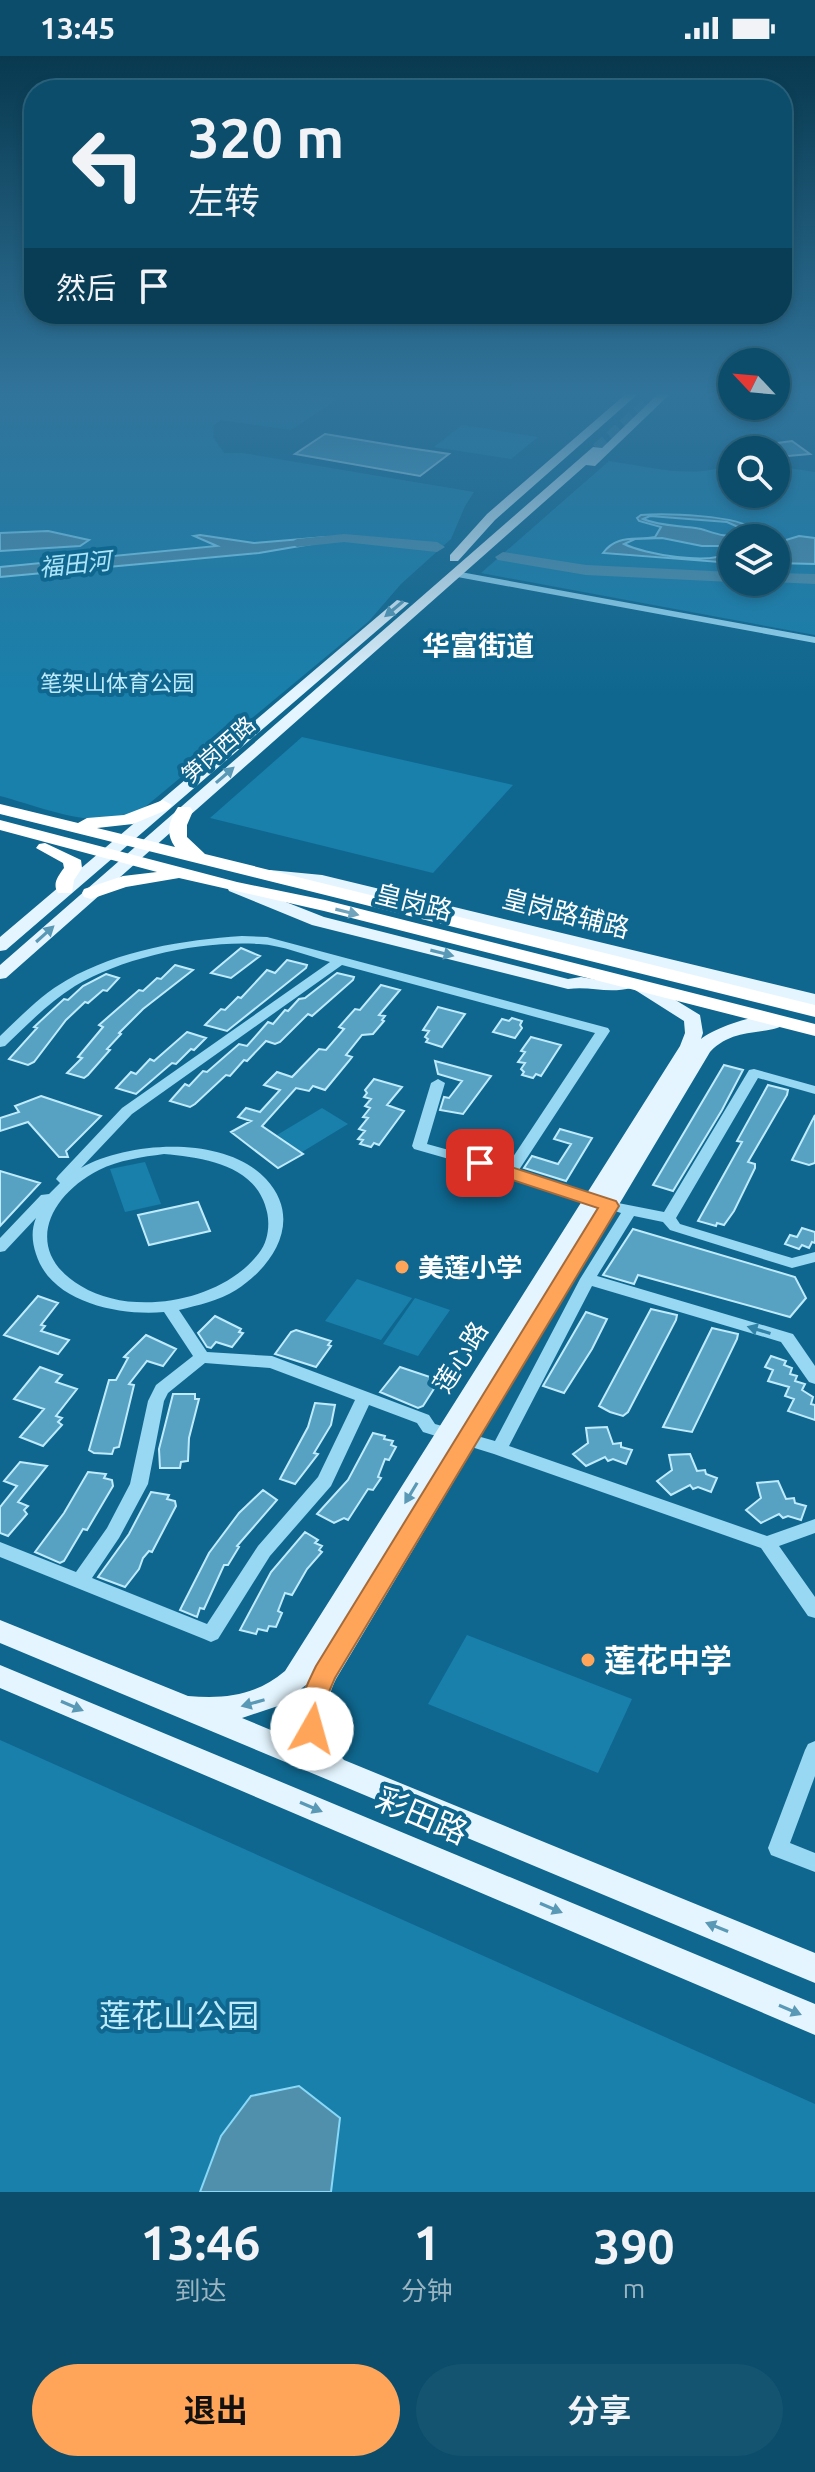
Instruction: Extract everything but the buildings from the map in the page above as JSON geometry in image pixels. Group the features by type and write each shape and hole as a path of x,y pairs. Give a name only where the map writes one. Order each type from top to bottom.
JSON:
{"highway":[{"path":"46,820 117,822 163,805"},
{"path":"184,811 176,830 178,839 201,868"},
{"path":"1,816 24,840 68,856 73,868 65,880 65,889"},
{"name":"皇岗路","path":"1,816 46,820 145,845 201,868 235,887 325,906 786,1022 815,1032"},
{"name":"皇岗路","path":"1,816 129,860 256,872 815,1011"},
{"path":"91,893 133,880 201,868"}],"main road":[{"name":"笋岗西路","path":"456,569 491,517 519,493"},
{"name":"笋岗西路","path":"0,974 540,493"},
{"name":"笋岗西路","path":"0,946 106,852 429,579 456,569 528,523 560,493"},
{"path":"429,579 456,569"},
{"name":"皇岗路辅路","path":"256,872 322,880 815,1000"},
{"name":"莲心路","path":"611,1206 694,1033 693,1019 685,1011 635,985"},
{"name":"莲心路","path":"188,1708 215,1710 253,1704 273,1697 295,1681 611,1206 709,1041 716,1034 732,1028 786,1022"},
{"name":"莲心路","path":"334,1769 322,1755 312,1729 310,1713 315,1692 456,1437"},
{"name":"彩田路","path":"0,1631 815,1968"},
{"name":"彩田路","path":"0,1676 815,2020"}],"street":[{"path":"456,569 815,640"},
{"path":"0,1043 72,982 117,964 161,952 246,938 603,1031 510,1172"},
{"path":"0,1247 127,1111 340,961"},
{"path":"668,1218 754,1073 815,1090"},
{"path":"438,1083 419,1146 611,1206 668,1218 675,1227 792,1263 815,1257"},
{"path":"164,1150 201,1153 233,1163 259,1180 274,1202 277,1228 266,1254 243,1278 209,1296 168,1306 114,1304 90,1298 60,1282 42,1259 37,1234 45,1208 64,1185 93,1167 116,1159 164,1150"},
{"path":"499,1449 588,1279 611,1206"},
{"path":"588,1279 787,1338 815,1378"},
{"path":"168,1306 202,1357"},
{"path":"80,1581 113,1533 139,1484 156,1401 162,1389 202,1357 272,1362 423,1419 429,1428 499,1449 767,1543 815,1611"},
{"path":"0,1549 211,1634 264,1551 325,1481 365,1397"},
{"path":"767,1543 815,1526"},
{"path":"815,1750 778,1848 815,1863"}],"green space":[{"name":"笔架山体育公园","path":"0,493 474,493 451,539 401,584 369,621 139,812 123,818 88,819 0,796"},
{"path":"573,493 718,493 718,508 790,508 790,493 815,493 815,635 481,573"},
{"path":"302,737 513,785 433,873 210,818"},
{"path":"322,1108 348,1124 302,1152 277,1135"},
{"path":"145,1162 161,1204 125,1212 110,1169"},
{"path":"357,1279 412,1298 381,1340 325,1321"},
{"path":"415,1298 450,1310 418,1356 383,1344"},
{"path":"467,1635 632,1699 598,1773 428,1704"},
{"name":"莲花山公园","path":"0,1740 815,2104 815,2192 0,2192"}],"water":[{"path":"652,514 700,516 743,524 650,516 643,519 718,533 718,546 662,538 635,539 624,544 661,555 718,556 718,562 603,553 620,541 627,539 655,537 661,527 637,518 641,515"},
{"path":"48,531 89,540 80,546 0,551 0,533"},
{"path":"194,536 254,543 326,537 329,541 259,553 0,577 0,567 217,546"},
{"path":"799,536 815,538 815,564 790,563 790,539"},
{"path":"299,2086 340,2118 331,2192 200,2192 221,2136 251,2096"}],"waterway":[{"name":"福田河","path":"297,543 344,538 437,547"},
{"name":"福田河","path":"503,557 586,570 718,576"},
{"name":"福田河","path":"790,578 815,579"}],"place":[{"name":"美莲小学","path":"402,1267"},
{"name":"莲花中学","path":"588,1660"}],"district":[{"name":"华富街道","path":"478,645"}],"route":[{"path":"312,1729 312,1701 325,1673 464,1440 610,1206 480,1163"}]}
